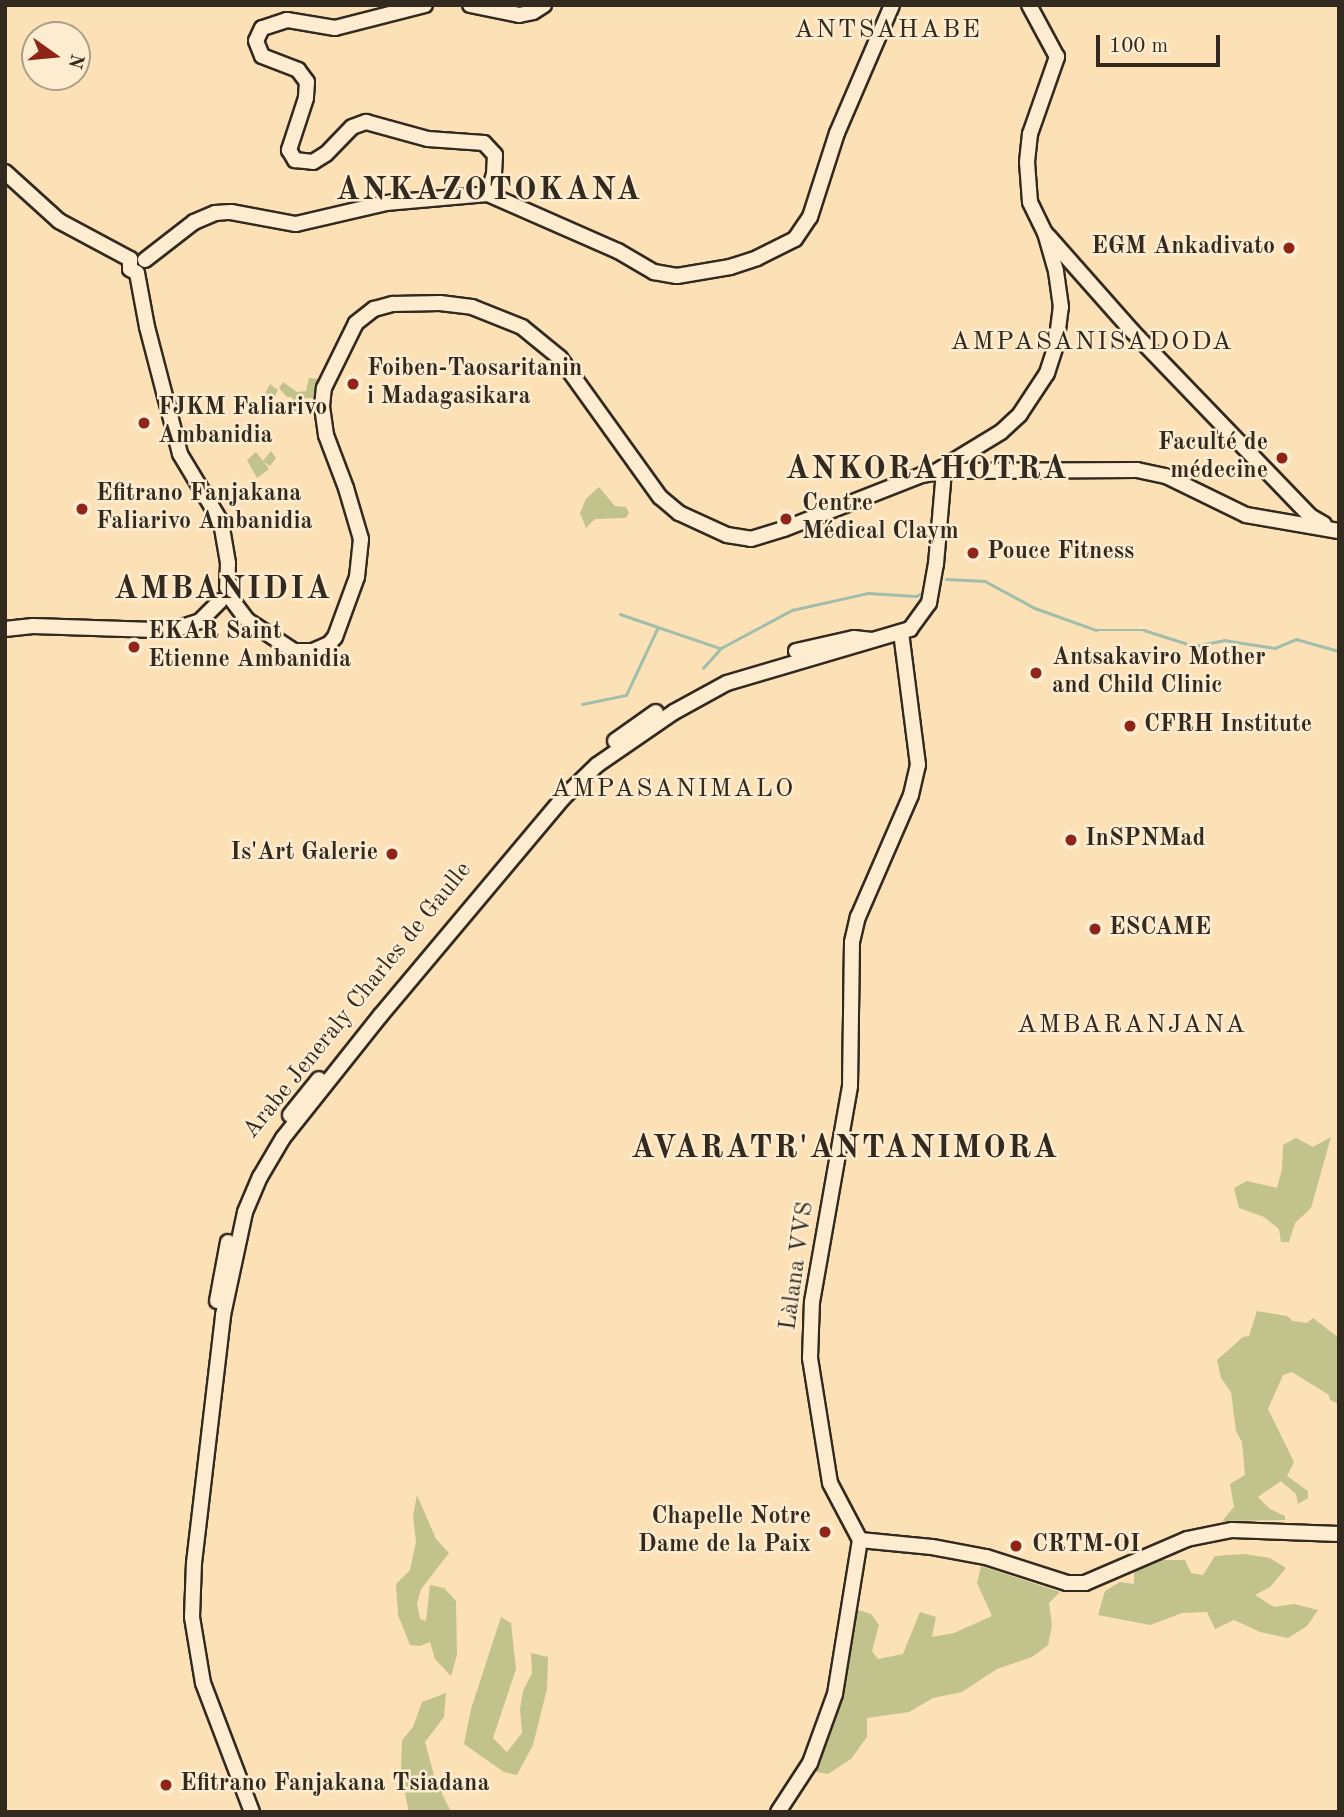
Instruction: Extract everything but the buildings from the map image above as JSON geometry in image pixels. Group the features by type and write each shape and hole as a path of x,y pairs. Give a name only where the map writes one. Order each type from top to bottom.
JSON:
{"street":[{"path":"425,5 335,28 287,20 262,28 256,41 262,56 290,66 307,82 306,98 289,150 295,160 313,162 326,154 352,127 366,122 428,139 484,143 495,155 488,194"},
{"path":"470,5 519,15 533,12 544,5"},
{"path":"137,273 144,270 145,260 194,222 215,213 231,212 296,224 386,203 488,194 618,251 654,272 677,276 730,267 795,239 813,209 837,133 892,5"},
{"path":"226,597 247,620 294,652 304,653 321,648 334,637 357,577 361,539 326,435 322,406 324,388 356,323 374,309 393,304 440,303 472,307 522,327 560,358 660,498 679,513 727,535 751,539 784,529 910,480 958,465 1020,414 1047,373 1056,346 1061,307 1056,271 1045,233 1030,202 1027,162 1030,134 1057,57 1037,15 1029,5"},
{"path":"5,172 59,221 130,259"},
{"path":"1045,233 1299,504 1319,522 1339,532"},
{"path":"130,259 137,255 145,260"},
{"path":"5,629 33,626 155,630 182,627 200,621 226,597 228,563 221,522 214,504 188,469 174,437 147,327 137,273 130,269 130,259"},
{"path":"1056,271 1061,264 1070,262"},
{"path":"958,465 1137,470 1166,476 1262,525 1292,525 1339,532"},
{"path":"939,530 940,471"},
{"path":"901,633 916,623 929,603 939,530 940,471"},
{"path":"910,480 925,482 934,492 938,510"},
{"path":"1292,525 1299,504"},
{"name":"Arabe Jeneraly Charles de Gaulle","path":"252,1812 202,1683 192,1617 194,1563 223,1315 245,1212 261,1177 283,1138 381,1015 563,798 597,765 674,712 727,684 814,656 855,648 901,633"},
{"name":"Làlana VVS","path":"860,1540 830,1483 810,1358 813,1302 850,1086 852,942 858,917 911,795 918,765 901,633"},
{"name":"Arabe Jeneraly Charles de Gaulle","path":"244,1812 199,1698 190,1667 183,1618 219,1279 237,1208 252,1172 275,1134 303,1097 541,812 594,758 642,721 725,674 813,646 854,638 873,640"},
{"path":"778,1812 810,1763 835,1694 860,1540 932,1547 986,1557 1068,1583 1076,1583 1100,1578 1187,1539 1232,1530 1339,1534"}],"green space":[{"path":"309,378 320,379 317,397 301,399 300,412 293,411 292,397 287,397 279,388 283,382 297,392 306,391"},
{"path":"270,384 278,390 272,401 278,410 272,414 262,399"},
{"path":"271,451 276,458 270,466 264,462 269,469 257,478 247,460 256,452 263,461"},
{"path":"599,487 615,506 626,507 629,513 626,518 595,519 586,528 580,513 586,499"},
{"path":"1331,1137 1311,1208 1295,1223 1289,1242 1281,1242 1279,1229 1264,1217 1239,1208 1234,1188 1247,1181 1277,1188 1282,1169 1283,1145 1296,1138 1313,1147"},
{"path":"1257,1311 1287,1316 1293,1321 1307,1323 1313,1318 1339,1338 1339,1404 1292,1372 1283,1375 1268,1409 1294,1462 1287,1476 1308,1491 1308,1498 1298,1504 1296,1494 1281,1481 1258,1497 1270,1509 1285,1516 1285,1520 1222,1521 1234,1507 1230,1484 1245,1475 1242,1442 1236,1431 1231,1392 1221,1378 1217,1360 1243,1337 1249,1336"},
{"path":"417,1495 436,1539 449,1553 421,1589 417,1604 420,1619 426,1621 430,1585 444,1588 456,1601 457,1655 451,1676 435,1659 430,1642 420,1646 410,1645 398,1615 396,1584 410,1570 416,1542 413,1516"},
{"path":"1243,1554 1270,1558 1286,1568 1270,1587 1255,1595 1274,1607 1294,1604 1318,1610 1307,1626 1288,1638 1260,1632 1234,1620 1215,1629 1207,1612 1182,1613 1150,1625 1098,1615 1105,1591 1120,1582 1134,1584 1134,1567 1156,1560 1185,1560 1191,1573 1203,1575 1215,1556"},
{"path":"981,1566 1060,1592 1049,1603 1052,1625 1048,1645 1032,1657 997,1669 962,1692 933,1698 909,1712 867,1718 867,1737 851,1759 828,1774 810,1771 852,1608 871,1614 879,1625 872,1651 878,1659 903,1654 920,1612 936,1617 932,1637 954,1633 992,1616 977,1583"},
{"path":"501,1617 511,1623 516,1669 493,1738 507,1752 522,1733 520,1709 523,1691 532,1673 531,1653 548,1657 547,1689 533,1745 517,1775 504,1772 464,1744 471,1709"},
{"path":"446,1693 444,1717 425,1742 435,1779 451,1812 409,1812 401,1775 402,1740 413,1727 422,1702"}],"waterway":[{"path":"946,579 985,581 1035,608 1096,630 1144,630 1194,646 1224,640 1275,648 1296,639 1339,651"},
{"path":"703,668 721,648 792,610 868,593 920,594"},
{"path":"620,614 720,648"},
{"path":"582,704 626,695 657,629"}],"place":[{"name":"EGM Ankadivato","path":"1289,248"},
{"name":"Foiben-Taosaritanin i Madagasikara","path":"353,384"},
{"name":"FJKM Faliarivo Ambanidia","path":"144,423"},
{"name":"Faculté de médecine","path":"1282,458"},
{"name":"Efitrano Fanjakana Faliarivo Ambanidia","path":"82,509"},
{"name":"Centre Médical Claym","path":"786,519"},
{"name":"Pouce Fitness","path":"973,553"},
{"name":"EKAR Saint Etienne Ambanidia","path":"134,647"},
{"name":"Antsakaviro Mother and Child Clinic","path":"1036,673"},
{"name":"CFRH Institute","path":"1130,726"},
{"name":"InSPNMad","path":"1071,840"},
{"name":"Is'Art Galerie","path":"392,854"},
{"name":"ESCAME","path":"1095,929"},
{"name":"Chapelle Notre Dame de la Paix","path":"825,1532"},
{"name":"CRTM-OI","path":"1016,1546"},
{"name":"Efitrano Fanjakana Tsiadana","path":"166,1785"}],"district":[{"name":"ANTSAHABE","path":"888,31"},
{"name":"ANKAZOTOKANA","path":"489,191"},
{"name":"AMPASANISADODA","path":"1092,343"},
{"name":"ANKORAHOTRA","path":"927,470"},
{"name":"AMBANIDIA","path":"223,590"},
{"name":"AMPASANIMALO","path":"673,790"},
{"name":"AMBARANJANA","path":"1132,1026"},
{"name":"AVARATR'ANTANIMORA","path":"845,1149"}]}
